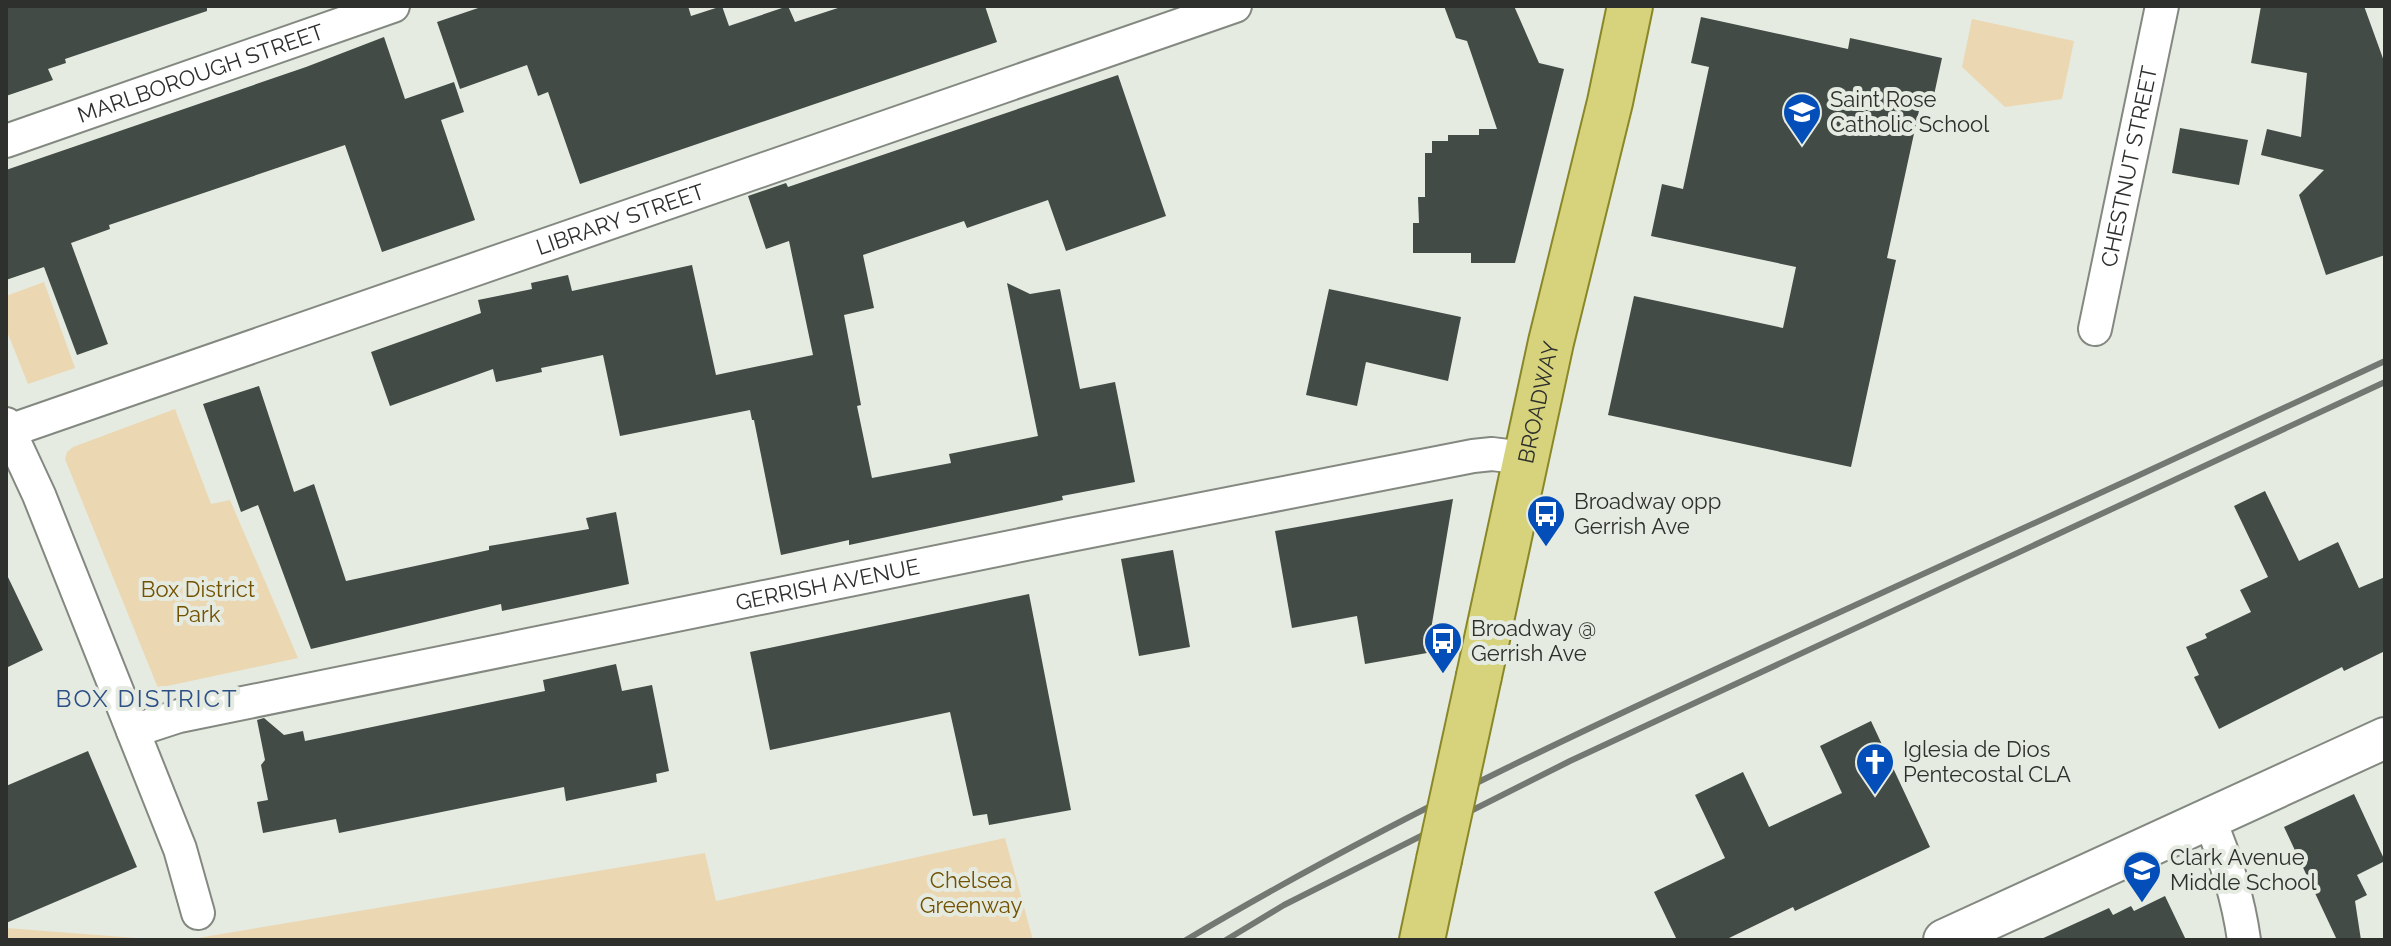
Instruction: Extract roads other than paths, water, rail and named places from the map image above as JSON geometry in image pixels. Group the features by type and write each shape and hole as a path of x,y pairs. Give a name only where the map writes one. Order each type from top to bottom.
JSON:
{"main road":[{"name":"BROADWAY","path":"1422,940 1525,458 1630,6"}],"street":[{"name":"MARLBOROUGH STREET","path":"6,141 393,6"},
{"name":"LIBRARY STREET","path":"7,429 1235,6"},
{"name":"CHESTNUT STREET","path":"2095,329 2162,6"},
{"path":"7,429 39,495 180,849 198,913"},
{"name":"GERRISH AVENUE","path":"133,731 179,716 1099,529 1473,456 1492,454 1525,458"},
{"path":"1944,940 2385,738"},
{"path":"2209,819 2227,862 2244,940"}],"railway":[{"path":"1186,940 1345,850 1508,768 1672,689 2385,361"},
{"path":"1226,940 1284,905 1570,761 2385,382"}],"place":[{"name":"Saint Rose Catholic School","path":"1802,146"},
{"name":"Broadway opp Gerrish Ave","path":"1546,548"},
{"name":"Broadway @ Gerrish Ave","path":"1443,675"},
{"name":"Iglesia de Dios Pentecostal CLA","path":"1875,796"},
{"name":"Clark Avenue Middle School","path":"2142,904"}],"district":[{"name":"BOX DISTRICT","path":"147,699"}],"park label":[{"name":"Box District Park","path":"198,602"},
{"name":"Chelsea Greenway","path":"971,892"}]}
